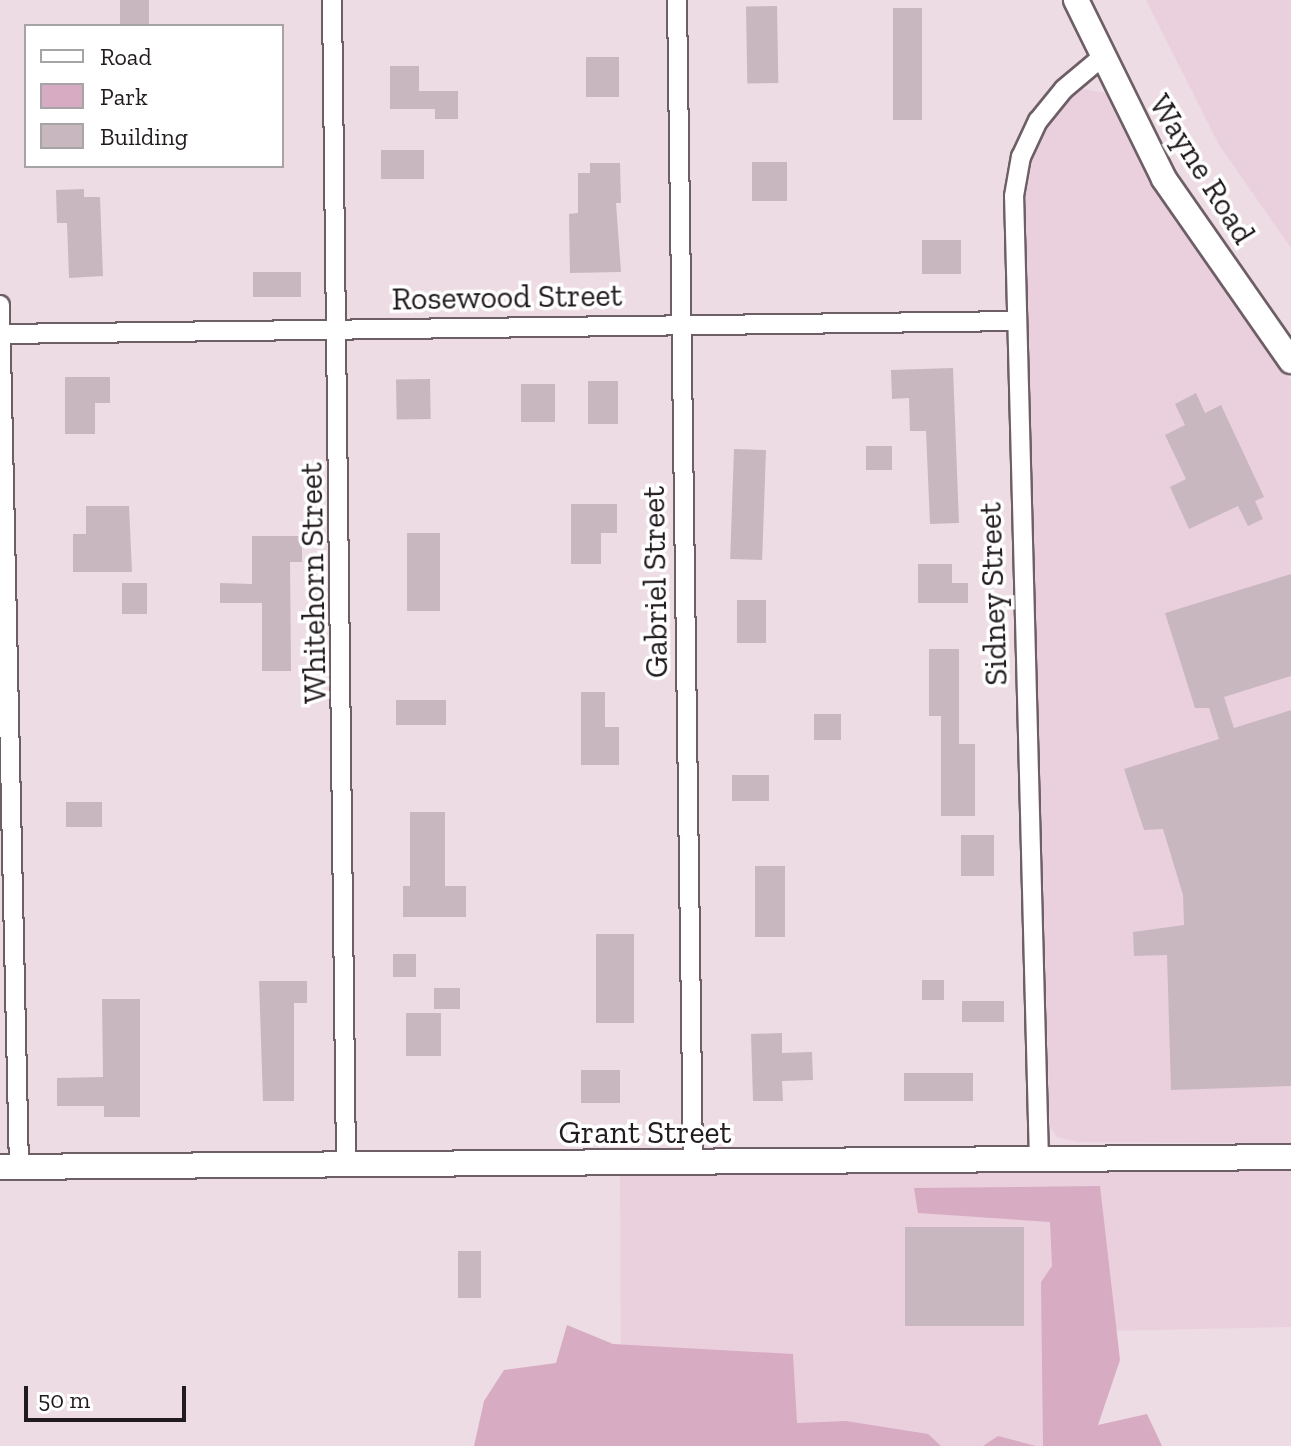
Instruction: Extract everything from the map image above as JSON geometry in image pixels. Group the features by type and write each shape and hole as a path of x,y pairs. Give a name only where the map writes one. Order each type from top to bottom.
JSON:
{"street":[{"name":"Whitehorn Street","path":"332,0 346,1165"},
{"name":"Gabriel Street","path":"677,0 693,1163"},
{"name":"Wayne Road","path":"1076,0 1101,58 1164,179 1291,361"},
{"name":"Sidney Street","path":"1039,1161 1014,196 1021,157 1050,105 1101,58"},
{"path":"0,305 10,1166"},
{"name":"Rosewood Street","path":"0,334 1015,321"},
{"name":"Grant Street","path":"10,1166 1291,1157"}],"shaded area":[{"path":"1146,0 1291,0 1291,248 1219,145"},
{"path":"1083,89 1105,93 1114,104 1164,193 1291,381 1291,1143 1078,1142 1057,1137 1050,1127 1024,214 1031,151 1058,106"},
{"path":"1291,1165 1291,1327 1057,1332 1057,1446 621,1446 620,1171"}],"green space":[{"path":"1100,1186 1120,1360 1098,1425 1147,1414 1162,1446 1043,1446 1041,1282 1052,1266 1050,1222 918,1213 914,1188"},
{"path":"567,1325 613,1344 793,1354 797,1423 846,1421 928,1434 941,1446 474,1446 484,1401 504,1370 556,1363"},
{"path":"998,1436 1036,1446 983,1446"}],"building":[{"path":"120,0 149,0 149,24 120,24"},
{"path":"777,6 778,83 747,84 746,7"},
{"path":"893,8 922,8 922,120 893,120"},
{"path":"586,57 619,57 619,97 586,97"},
{"path":"390,66 419,66 419,91 458,91 458,119 435,119 435,109 390,109"},
{"path":"381,150 424,150 424,179 381,179"},
{"path":"752,162 787,162 787,201 752,201"},
{"path":"590,163 620,163 621,203 616,203 621,272 570,273 569,214 578,213 578,173 590,173"},
{"path":"84,189 84,197 100,197 103,276 69,278 67,223 57,223 56,190"},
{"path":"922,240 961,240 961,274 922,274"},
{"path":"253,272 301,272 301,297 253,297"},
{"path":"953,368 959,523 930,524 926,431 910,431 909,398 892,399 891,370"},
{"path":"65,377 110,377 110,403 95,403 95,434 65,434"},
{"path":"430,379 431,419 397,420 396,380"},
{"path":"588,381 618,381 618,424 588,424"},
{"path":"521,384 555,384 555,422 521,422"},
{"path":"1196,393 1205,413 1221,405 1264,497 1255,501 1263,519 1248,526 1238,506 1189,529 1170,487 1186,479 1165,435 1185,425 1175,404"},
{"path":"866,446 892,446 892,470 866,470"},
{"path":"734,449 766,450 762,560 730,559"},
{"path":"571,504 617,504 617,533 601,533 601,564 571,564"},
{"path":"86,506 129,506 132,572 73,572 73,534 86,534"},
{"path":"407,533 440,533 440,611 407,611"},
{"path":"252,536 302,536 302,562 290,562 291,671 262,671 262,603 220,603 220,583 252,584"},
{"path":"918,564 952,564 952,583 968,583 968,603 918,603"},
{"path":"1291,574 1291,676 1224,697 1234,728 1291,710 1291,1086 1171,1090 1167,955 1134,956 1133,932 1184,925 1183,895 1163,829 1144,830 1124,769 1219,739 1209,708 1195,708 1165,613"},
{"path":"122,583 147,583 147,614 122,614"},
{"path":"737,600 766,600 766,643 737,643"},
{"path":"929,649 959,649 959,744 975,744 975,816 941,816 941,716 929,716"},
{"path":"581,692 605,692 605,727 619,727 619,765 581,765"},
{"path":"396,700 446,700 446,725 396,725"},
{"path":"814,714 841,714 841,740 814,740"},
{"path":"732,775 769,775 769,801 732,801"},
{"path":"66,802 102,802 102,827 66,827"},
{"path":"410,812 445,812 445,886 466,886 466,917 403,917 403,886 410,886"},
{"path":"961,835 994,835 994,876 961,876"},
{"path":"755,866 785,866 785,937 755,937"},
{"path":"596,934 634,934 634,1023 596,1023"},
{"path":"393,954 416,954 416,977 393,977"},
{"path":"922,980 944,980 944,1000 922,1000"},
{"path":"259,981 307,981 307,1003 294,1003 294,1101 263,1101"},
{"path":"434,988 460,988 460,1009 434,1009"},
{"path":"102,999 140,999 140,1117 104,1117 104,1106 57,1106 57,1078 103,1077"},
{"path":"962,1001 1004,1001 1004,1022 962,1022"},
{"path":"406,1013 441,1013 441,1056 406,1056"},
{"path":"782,1033 782,1053 812,1052 813,1080 782,1081 783,1101 753,1101 751,1034"},
{"path":"581,1070 620,1070 620,1103 581,1103"},
{"path":"904,1073 973,1073 973,1101 904,1101"},
{"path":"905,1227 1024,1227 1024,1326 905,1326"},
{"path":"458,1251 481,1251 481,1298 458,1298"}]}
